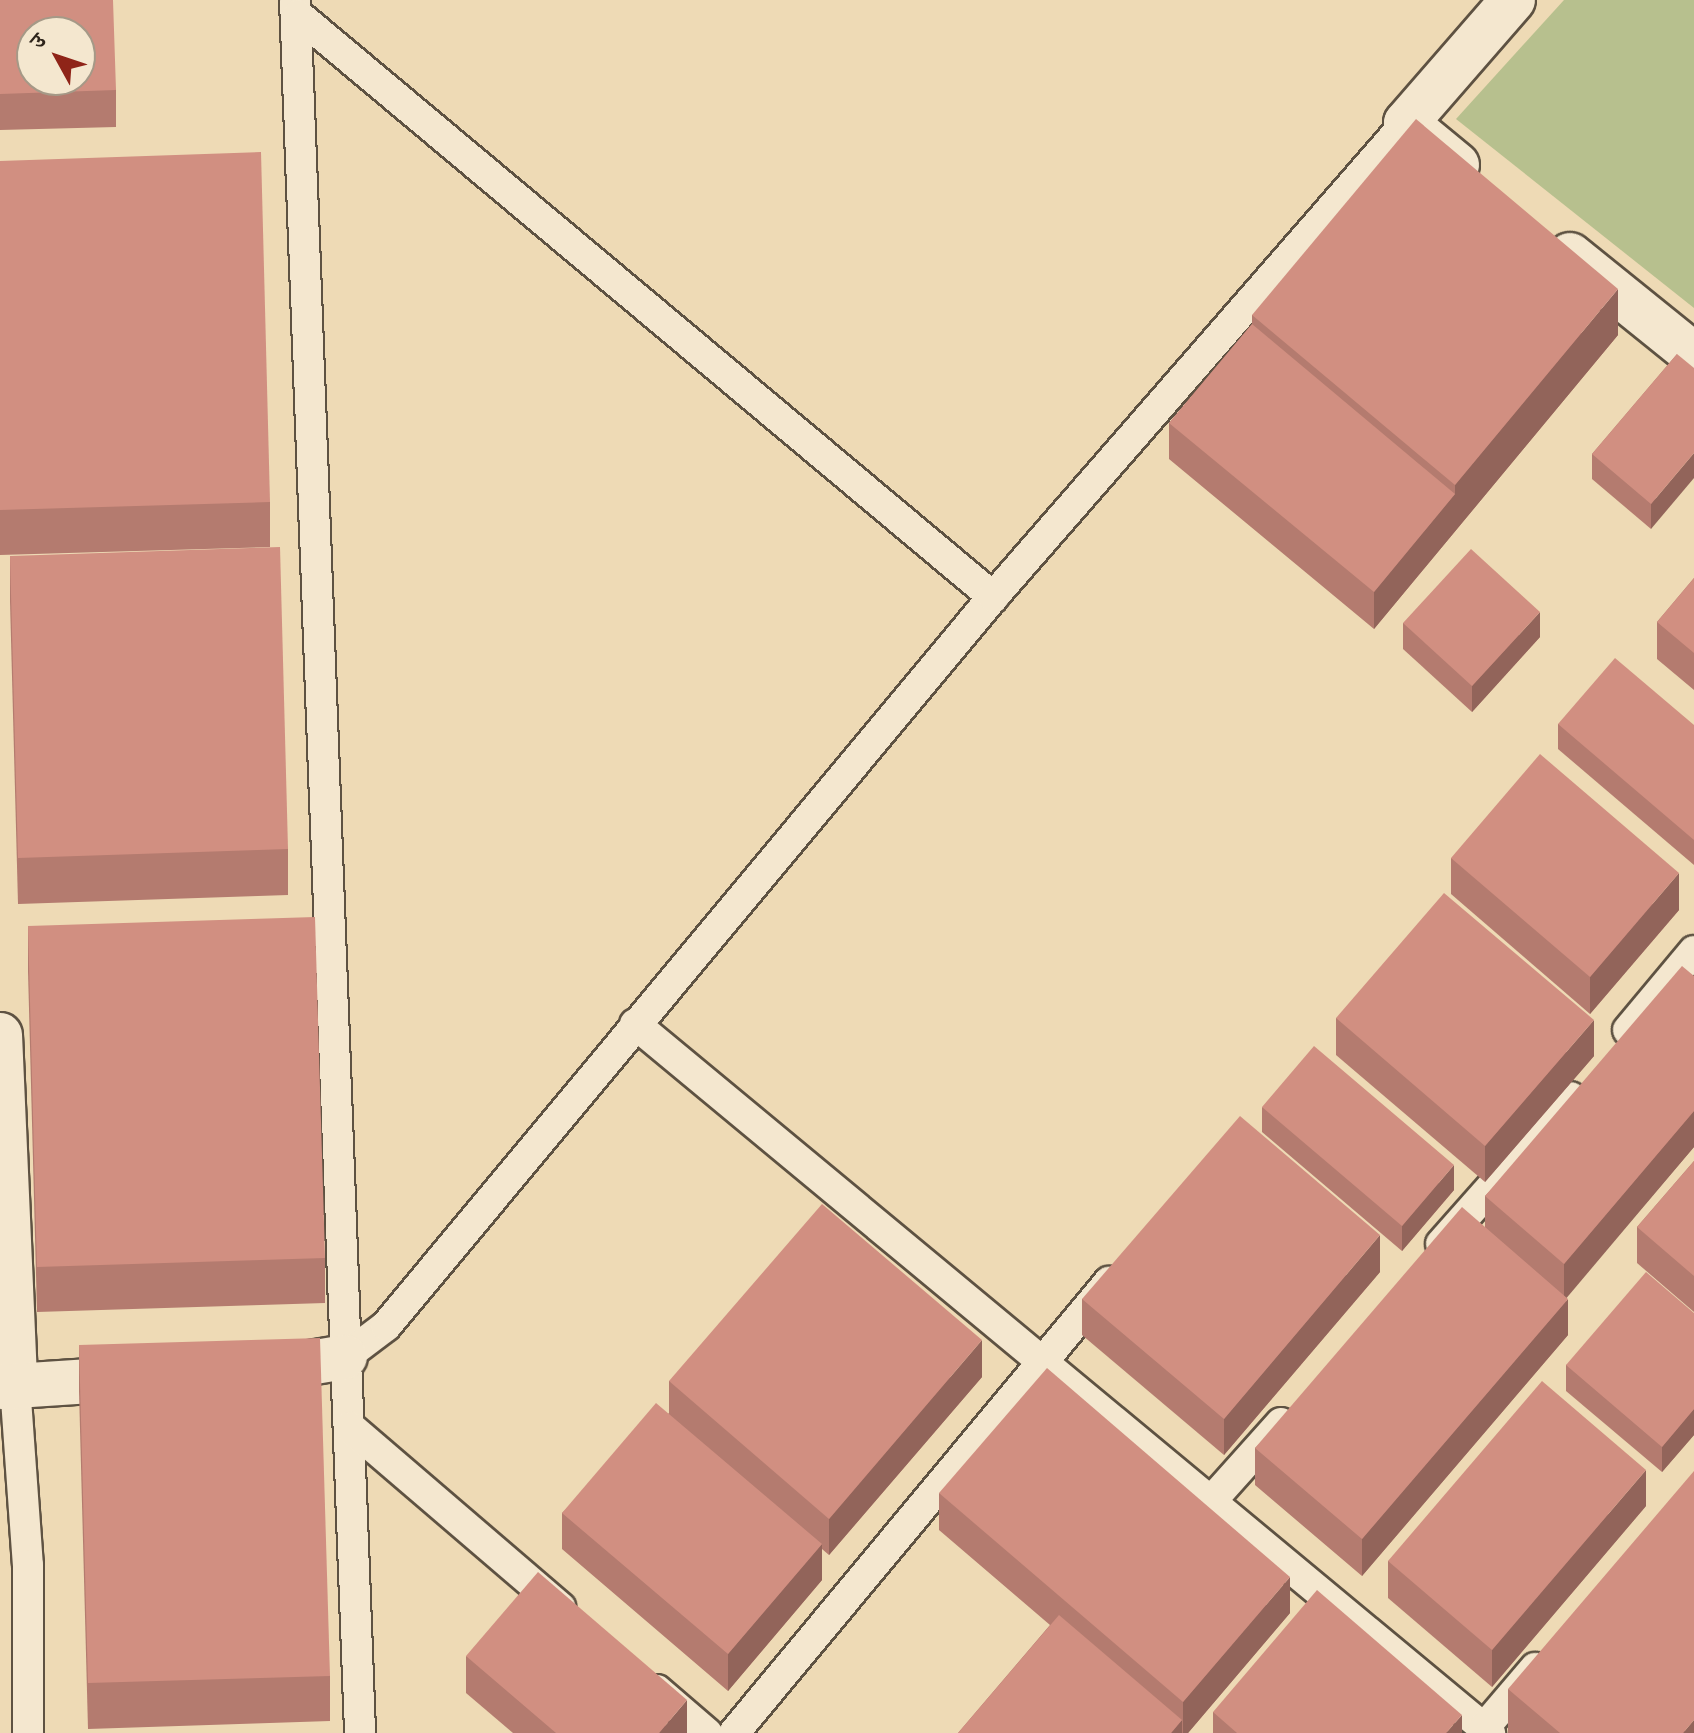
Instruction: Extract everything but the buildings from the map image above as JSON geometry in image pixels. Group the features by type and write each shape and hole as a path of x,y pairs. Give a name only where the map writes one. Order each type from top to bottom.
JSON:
{"street":[{"path":"1490,191 1406,123 1513,0"},
{"path":"1538,229 1694,355"},
{"path":"0,1035 8,1386 171,1376"},
{"path":"218,1374 296,1369 345,1357"}],"lane":[{"path":"296,7 993,597"},
{"path":"296,7 317,681 350,1427 360,1733"},
{"path":"345,1357 386,1326 993,597 1406,123"},
{"path":"1608,1054 1694,951"},
{"path":"635,1024 1213,1499 1487,1730 1554,1646"},
{"path":"1424,1263 1588,1077"},
{"path":"734,1733 1132,1254"},
{"path":"8,1386 28,1565 28,1733"},
{"path":"1213,1499 1298,1405"},
{"path":"350,1427 588,1631"},
{"path":"636,1672 707,1733"}],"green space":[{"path":"1564,0 1694,0 1694,308 1456,119"}]}
